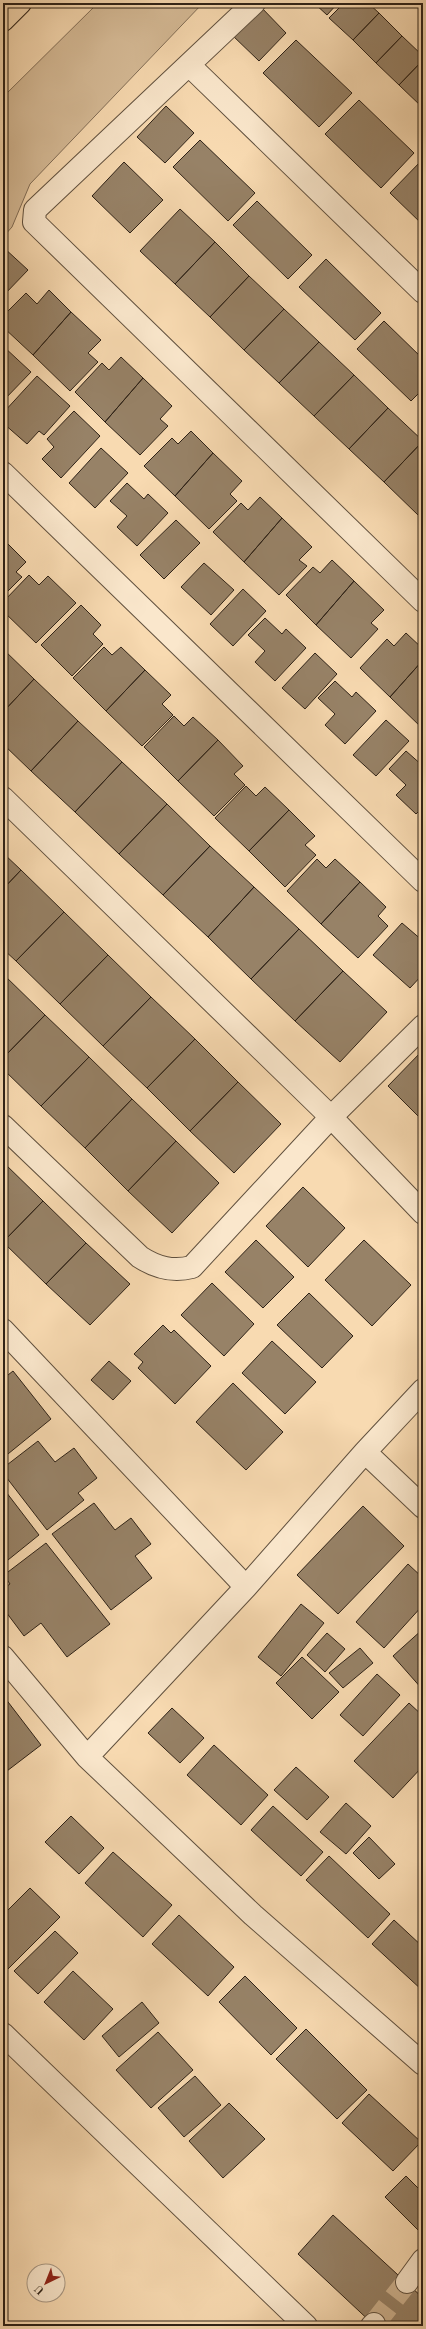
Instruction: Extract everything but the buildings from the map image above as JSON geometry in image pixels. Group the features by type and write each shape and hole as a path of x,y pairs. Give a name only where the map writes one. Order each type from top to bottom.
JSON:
{"highway":[{"path":"3,20 20,3"}],"street":[{"path":"254,3 35,210 34,222 423,601"},
{"path":"188,66 423,292"},
{"path":"3,473 423,881"},
{"path":"3,798 331,1117 423,1213"},
{"path":"3,1126 140,1257 152,1265 169,1270 182,1270 192,1267 331,1117 423,1026"},
{"path":"3,1330 246,1587"},
{"path":"87,1757 246,1587 365,1452 423,1390"},
{"path":"365,1452 423,1508"},
{"path":"3,1657 87,1757 253,1915 423,2064"},
{"path":"3,2034 306,2326"},
{"path":"407,2282 423,2260"}],"shaded area":[{"path":"98,3 203,3 30,184 12,227 3,237 3,97"}],"tunnel":[{"path":"374,2324 407,2282"}]}
